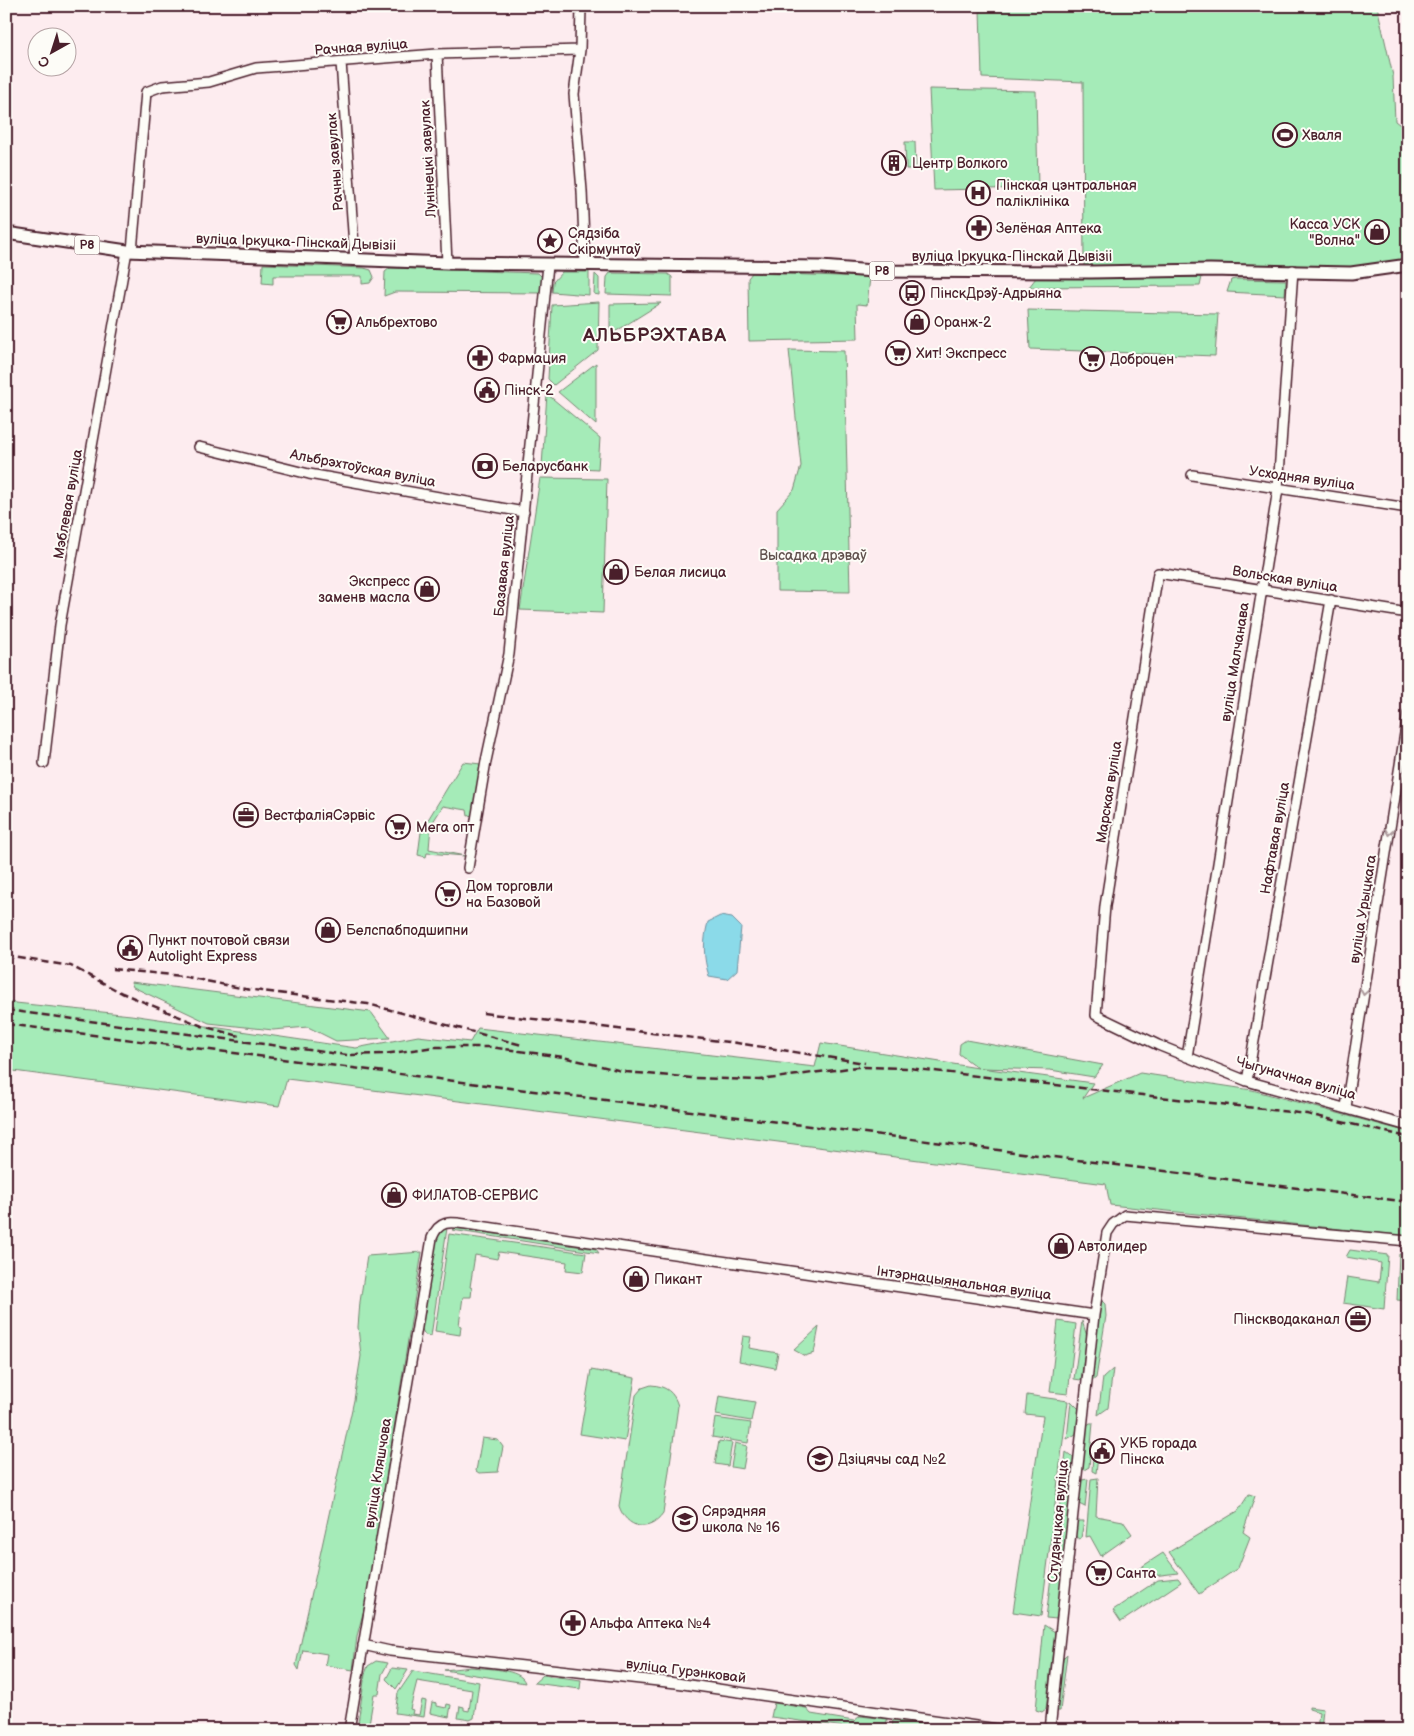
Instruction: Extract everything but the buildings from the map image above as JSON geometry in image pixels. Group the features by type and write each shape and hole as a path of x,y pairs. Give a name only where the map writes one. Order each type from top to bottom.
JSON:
{"main road":[{"name":"вуліца Іркуцка-Пінскай Дывізіі","path":"6,233 129,251 447,263 821,267 874,272 1293,270 1366,272 1408,265"}],"street":[{"path":"581,6 580,50 574,94 582,191 585,265"},
{"name":"Рачная вуліца","path":"146,92 162,86 209,82 256,68 437,54 580,50"},
{"name":"Лунінецкі завулак","path":"437,54 447,263"},
{"name":"Рачны завулак","path":"341,62 356,260"},
{"name":"Мэблевая вуліца","path":"44,763 60,625 129,251 146,92"},
{"name":"Базавая вуліца","path":"468,868 486,761 509,654 548,265"},
{"name":"вуліца Малчанава","path":"1187,1057 1278,489 1293,270"},
{"name":"Альбрэхтоўская вуліца","path":"199,447 309,474 524,512"},
{"name":"Усходняя вуліца","path":"1192,475 1408,508"},
{"name":"Вольская вуліца","path":"1158,574 1408,613"},
{"name":"Марская вуліца","path":"1096,1015 1105,906 1158,574"},
{"name":"Нафтавая вуліца","path":"1247,1081 1330,600"},
{"name":"вуліца Урыцкага","path":"1346,1107 1407,718"},
{"name":"Чыгуначная вуліца","path":"1096,1015 1187,1057 1247,1081 1346,1107 1408,1126"},
{"path":"1094,1316 1107,1233 1113,1224 1125,1215 1408,1240"},
{"name":"Інтэрнацыянальная вуліца","path":"441,1224 473,1225 1094,1316"},
{"name":"вуліца Кляшчова","path":"349,1730 432,1238 435,1230 441,1224"},
{"name":"Студэнцкая вуліца","path":"1050,1730 1094,1316"},
{"name":"вуліца Гурэнковай","path":"363,1645 390,1651 676,1683 1004,1730"}],"green space":[{"path":"939,6 1377,6 1393,76 1395,121 1408,131 1408,262 1383,267 1084,269 1083,82 982,78 980,10"},
{"path":"929,89 1036,91 1038,188 934,190"},
{"path":"905,142 915,142 916,169 906,169"},
{"path":"263,264 364,268 371,270 374,277 370,283 362,284 362,276 273,276 273,284 262,283"},
{"path":"390,268 538,273 542,277 542,293 395,292 384,296 385,272"},
{"path":"562,272 589,272 589,295 552,292 553,282"},
{"path":"610,273 668,274 672,277 672,296 606,294 607,277"},
{"path":"752,273 870,277 867,305 857,304 858,339 749,341 748,278"},
{"path":"595,274 599,278 599,295 594,294"},
{"path":"1202,277 1200,286 1029,287 1036,278"},
{"path":"1231,280 1286,280 1285,295 1227,292"},
{"path":"599,302 598,350 554,385 548,379 552,305"},
{"path":"661,303 610,335 610,304"},
{"path":"1028,310 1218,314 1215,356 1030,349"},
{"name":"Высадка дрэваў","path":"789,350 844,351 850,592 777,591 777,509 794,490 801,466"},
{"path":"596,363 596,425 558,392"},
{"path":"547,394 600,438 598,469 542,466"},
{"path":"540,478 607,479 603,613 520,610"},
{"path":"463,762 481,764 473,815 468,816 467,810 443,806 431,825 429,849 465,856 427,853 426,857 418,855 421,832 424,832 426,823"},
{"path":"131,982 371,1012 390,1038 336,1041 308,1027 273,1030 209,1023 133,987"},
{"path":"6,1002 131,1015 356,1048 418,1036 470,1042 478,1028 815,1067 821,1043 978,1068 959,1054 960,1044 966,1040 1103,1065 1094,1077 1050,1070 981,1068 1093,1083 1083,1098 1140,1073 1252,1090 1408,1132 1408,1236 1110,1205 1106,1184 287,1079 279,1106 6,1070"},
{"path":"447,1228 431,1336 425,1335 421,1328 435,1238 442,1229"},
{"path":"455,1228 596,1249 599,1253 452,1230"},
{"path":"449,1234 586,1253 583,1272 566,1270 567,1262 499,1252 497,1259 475,1255 470,1287 472,1288 471,1297 463,1297 459,1325 461,1326 460,1335 435,1331"},
{"path":"1350,1250 1388,1255 1384,1309 1343,1303 1347,1277 1379,1282 1381,1263 1346,1257"},
{"path":"422,1252 367,1598 357,1636 353,1670 325,1665 327,1654 303,1650 299,1670 296,1665 354,1400 361,1356 358,1327 367,1256"},
{"path":"1399,1254 1408,1255 1408,1301 1397,1300"},
{"path":"1101,1300 1105,1304 1106,1316 1096,1378 1092,1381 1090,1380"},
{"path":"1058,1321 1076,1324 1068,1394 1050,1392"},
{"path":"1082,1321 1087,1336 1081,1380 1074,1379"},
{"path":"819,1327 814,1353 805,1356 794,1350"},
{"path":"743,1336 751,1337 749,1348 778,1353 775,1368 739,1361"},
{"path":"1113,1369 1108,1408 1098,1415 1103,1378"},
{"path":"591,1370 635,1378 625,1441 580,1434"},
{"path":"651,1385 665,1388 672,1393 678,1406 663,1514 651,1524 638,1526 627,1519 619,1506 636,1395 642,1388"},
{"path":"1027,1395 1068,1401 1041,1616 1013,1612 1043,1416 1025,1414"},
{"path":"719,1396 755,1402 751,1421 716,1415"},
{"path":"1071,1401 1079,1409 1076,1434 1067,1439"},
{"path":"715,1418 751,1423 748,1443 712,1437"},
{"path":"1093,1423 1089,1467 1084,1470 1082,1468 1086,1426"},
{"path":"482,1438 498,1440 503,1447 498,1472 479,1473 476,1471"},
{"path":"719,1441 732,1443 728,1466 715,1464"},
{"path":"735,1443 747,1446 743,1469 731,1467"},
{"path":"1099,1449 1096,1473 1092,1471 1093,1453"},
{"path":"1066,1452 1074,1458 1057,1619 1046,1618"},
{"path":"1098,1478 1096,1516 1123,1521 1132,1534 1101,1556 1090,1536 1086,1537 1091,1479"},
{"path":"1088,1479 1085,1507 1077,1503 1079,1483 1082,1480"},
{"path":"1249,1494 1255,1496 1243,1532 1250,1537 1238,1568 1199,1594 1169,1552 1238,1511"},
{"path":"1077,1521 1084,1521 1081,1538 1079,1539 1075,1536"},
{"path":"1163,1553 1178,1573 1128,1579 1129,1575"},
{"path":"1178,1578 1181,1582 1121,1622 1113,1610 1158,1580"},
{"path":"1044,1625 1055,1632 1046,1709 1042,1712 1036,1710"},
{"path":"1067,1654 1060,1711 1056,1711 1061,1660"},
{"path":"376,1661 388,1663 382,1674 379,1694 374,1694 368,1730 357,1730 365,1674 368,1666"},
{"path":"471,1667 517,1674 525,1683 444,1670"},
{"path":"392,1668 408,1670 396,1689 386,1679"},
{"path":"413,1671 479,1682 474,1718 470,1720 458,1718 460,1706 464,1707 464,1710 469,1711 472,1690 417,1681 410,1709 413,1710 412,1714 419,1715 422,1700 426,1701 424,1717 395,1713 398,1693"},
{"path":"543,1675 581,1680 580,1689 534,1683"},
{"path":"432,1702 437,1703 437,1706 446,1708 447,1704 451,1705 449,1717 430,1713"},
{"path":"774,1703 806,1708 811,1714 854,1721 860,1716 887,1719 886,1730 867,1730 771,1717"},
{"path":"1309,1707 1323,1709 1321,1730 1317,1730 1319,1712 1309,1709"},
{"path":"893,1720 963,1730 892,1730"},
{"path":"492,1724 509,1726 516,1730 489,1730"}],"water":[{"path":"720,916 732,918 741,927 737,970 727,979 709,976 705,956 705,936 708,922"}],"railway":[{"path":"6,956 71,966 122,993 202,1026 239,1036"},
{"path":"112,969 182,976 245,989 368,1004 522,1045"},
{"path":"6,1010 347,1055 384,1054 435,1047 490,1047 563,1057 626,1072 693,1078 760,1080 857,1067 908,1068 1307,1114 1408,1137"},
{"path":"483,1013 737,1043 865,1063"},
{"path":"6,1024 1408,1202"}],"place":[{"name":"Хваля","path":"1285,135"},
{"name":"Центр Волкого","path":"894,163"},
{"name":"Пінская цэнтральная паліклініка","path":"978,193"},
{"name":"Зелёная Аптека","path":"979,228"},
{"name":"Касса УСК \"Волна\"","path":"1377,232"},
{"name":"Сядзіба Скірмунтаў","path":"550,241"},
{"name":"ПінскДрэў-Адрыяна","path":"912,293"},
{"name":"Альбрехтово","path":"339,322"},
{"name":"Оранж-2","path":"917,322"},
{"name":"Хит! Экспресс","path":"898,353"},
{"name":"Фармация","path":"480,358"},
{"name":"Доброцен","path":"1092,359"},
{"name":"Пінск-2","path":"487,390"},
{"name":"Беларусбанк","path":"485,466"},
{"name":"Белая лисица","path":"616,572"},
{"name":"Экспресс заменв масла","path":"427,589"},
{"name":"ВестфаліяСэрвіс","path":"246,815"},
{"name":"Мега опт","path":"398,827"},
{"name":"Дом торговли на Базовой","path":"448,894"},
{"name":"Белспабподшипни","path":"328,930"},
{"name":"Пункт почтовой связи Autolight Express","path":"130,948"},
{"name":"ФИЛАТОВ-СЕРВИС","path":"394,1195"},
{"name":"Автолидер","path":"1061,1246"},
{"name":"Пикант","path":"636,1279"},
{"name":"Пінскводаканал","path":"1358,1319"},
{"name":"УКБ горада Пінска","path":"1102,1451"},
{"name":"Дзіцячы сад №2","path":"820,1459"},
{"name":"Сярэдняя школа № 16","path":"685,1519"},
{"name":"Санта","path":"1099,1573"},
{"name":"Альфа Аптека №4","path":"573,1623"}],"district":[{"name":"АЛЬБРЭХТАВА","path":"655,335"}]}
